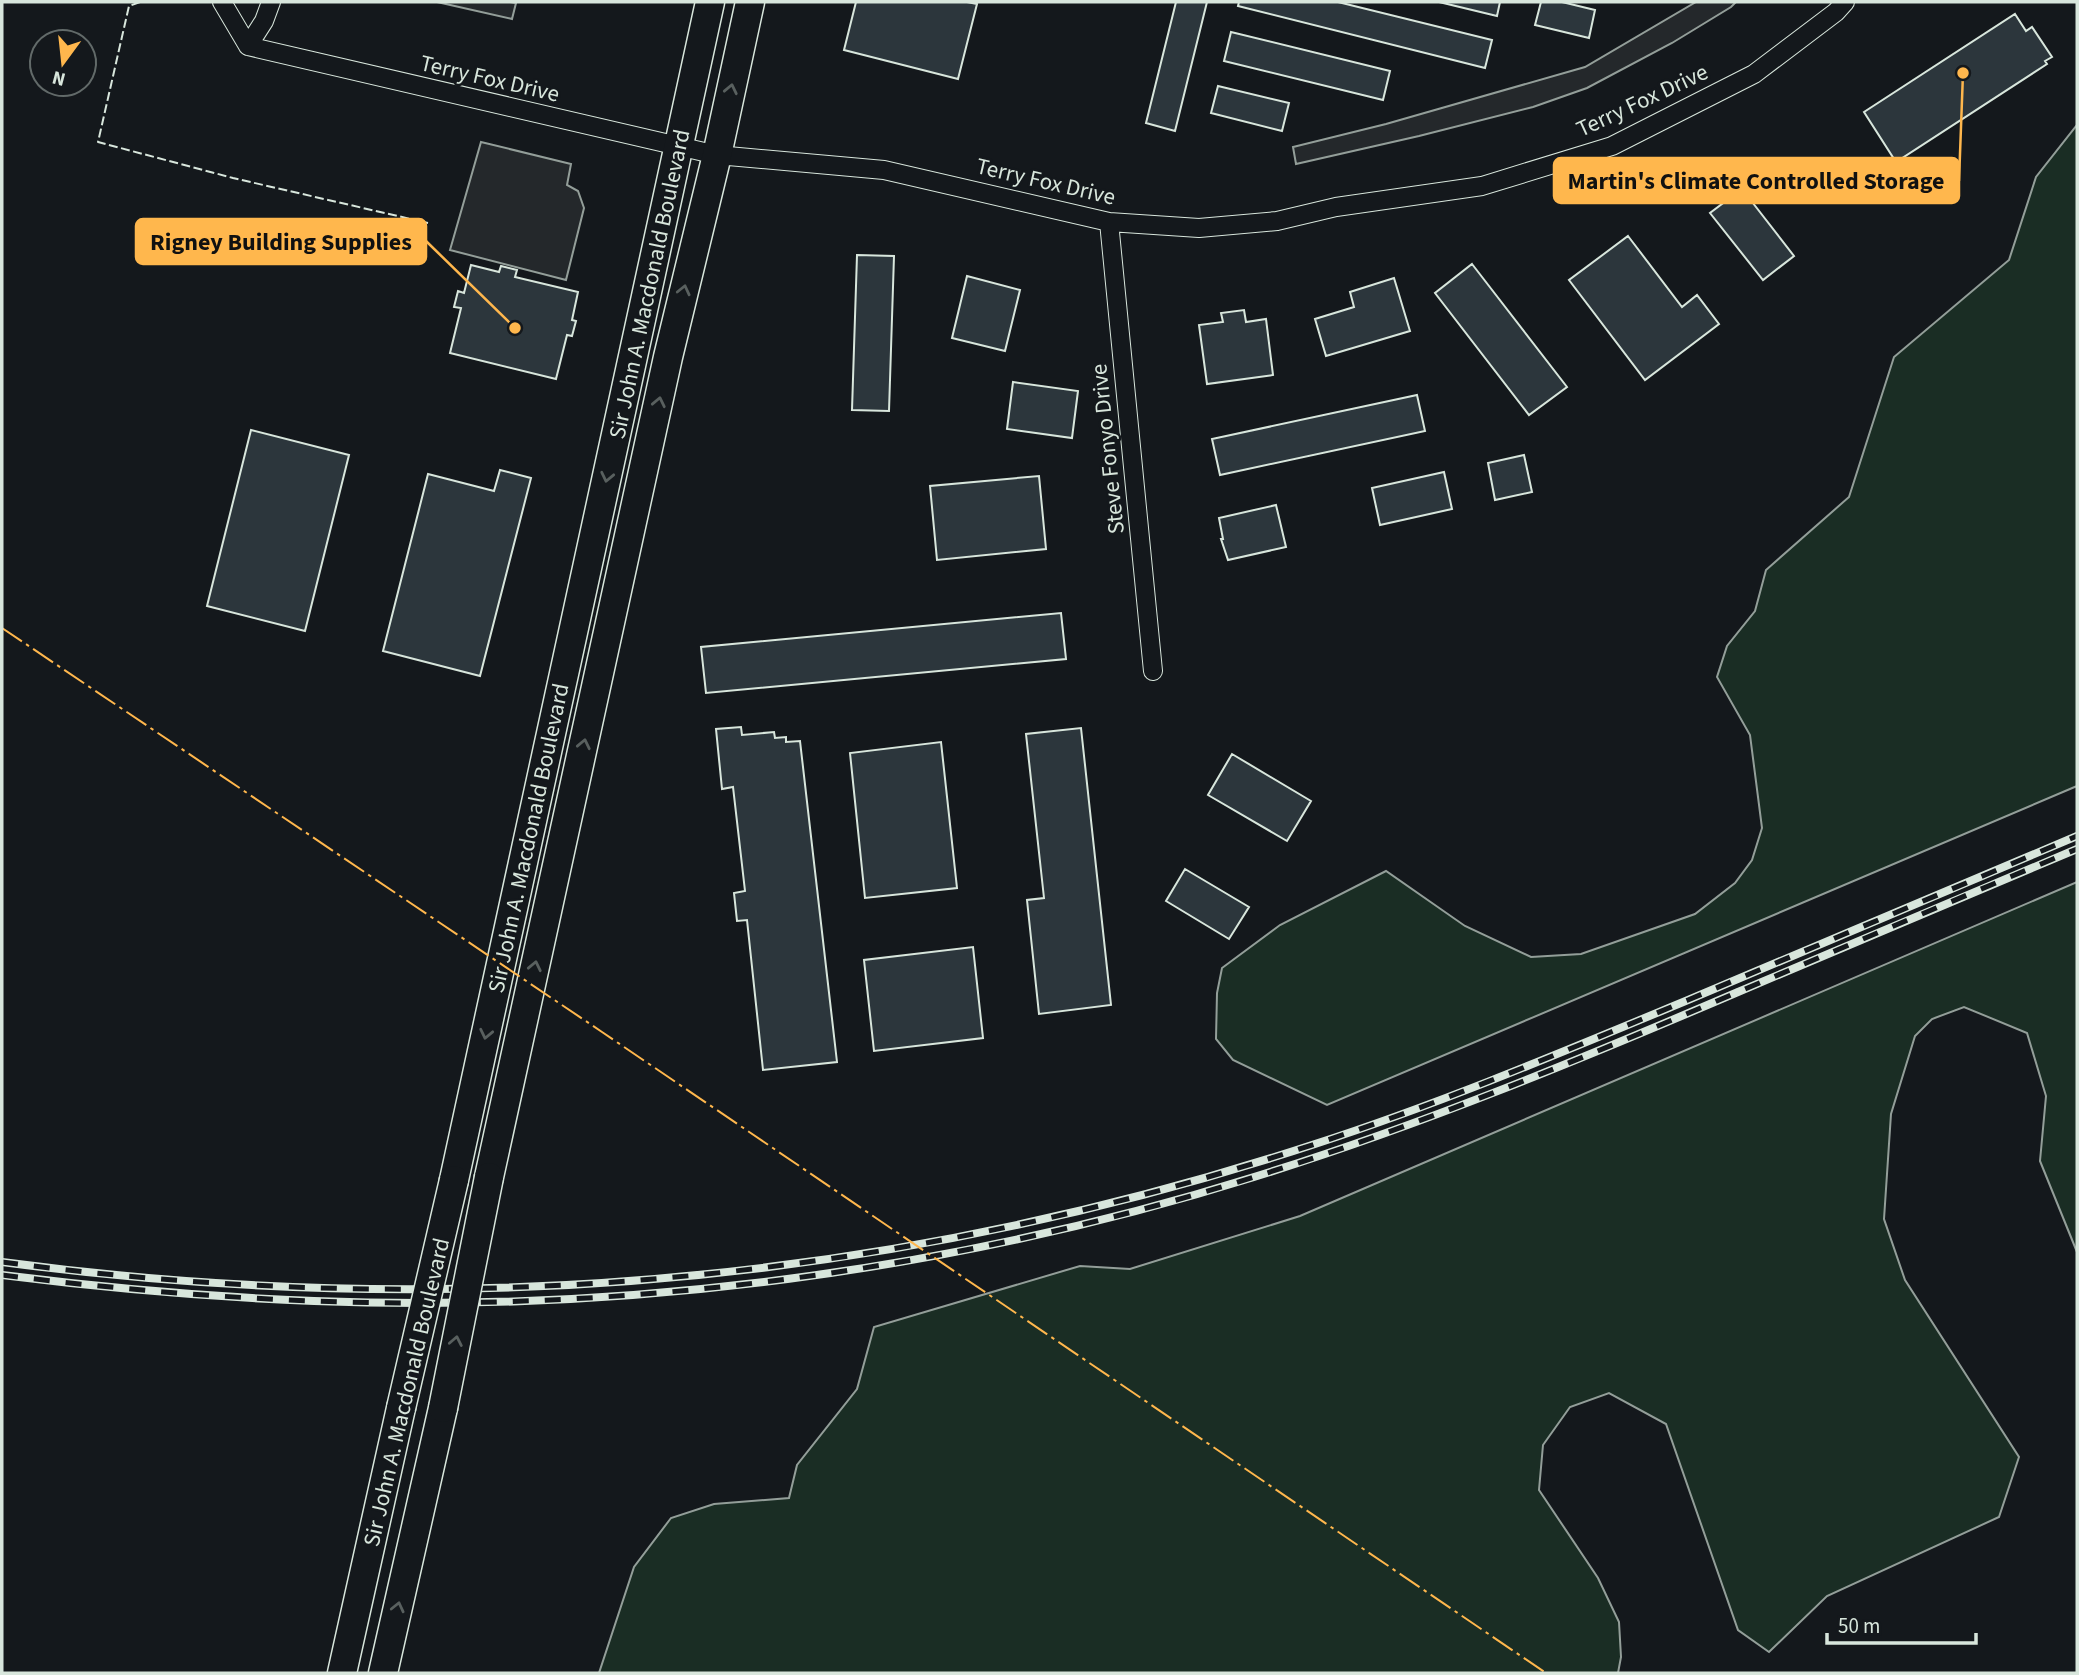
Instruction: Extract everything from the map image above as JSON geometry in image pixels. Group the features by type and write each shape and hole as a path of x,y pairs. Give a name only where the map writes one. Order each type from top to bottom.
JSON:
{"main road":[{"name":"Sir John A. Macdonald Boulevard","path":"342,1673 454,1180 710,2"},
{"name":"Sir John A. Macdonald Boulevard","path":"383,1673 443,1408 489,1177 668,357 717,155 750,2"}],"street":[{"path":"222,2 248,46 264,21 271,2"},
{"name":"Terry Fox Drive","path":"248,46 717,155 884,170 1109,222 1199,228 1277,221 1336,207 1482,186 1612,146 1754,74 1836,12 1845,2"},
{"name":"Steve Fonyo Drive","path":"1109,222 1153,671"}],"green space":[{"path":"2077,125 2077,786 1327,1105 1233,1060 1216,1039 1217,993 1222,968 1280,925 1386,871 1465,926 1531,957 1581,954 1695,914 1735,883 1752,860 1762,828 1750,735 1717,677 1727,646 1755,611 1766,570 1849,497 1894,357 2009,260 2036,177"},
{"path":"2077,882 2077,1252 2040,1161 2046,1096 2027,1033 1964,1007 1932,1019 1915,1036 1891,1114 1884,1219 1905,1280 2019,1457 1999,1517 1827,1596 1769,1652 1738,1630 1666,1424 1609,1393 1570,1407 1543,1445 1539,1490 1598,1578 1619,1622 1621,1657 1618,1673 599,1673 634,1567 671,1518 714,1504 789,1498 797,1465 857,1389 874,1327 1080,1266 1130,1269 1300,1216"}],"shaded area":[{"path":"437,2 510,2 516,3 512,19"},
{"path":"1696,2 1736,2 1672,43 1587,88 1533,107 1296,164 1293,147 1386,124 1585,67"},
{"path":"481,142 571,164 567,185 578,191 584,208 566,280 450,250"}],"building":[{"path":"856,2 977,4 958,79 844,50"},
{"path":"1176,2 1207,2 1175,131 1146,123"},
{"path":"1239,2 1338,2 1492,40 1485,68 1238,6"},
{"path":"1439,2 1500,2 1497,16"},
{"path":"1541,2 1562,2 1595,10 1589,38 1535,25"},
{"path":"2015,14 2026,31 2032,27 2052,57 2045,61 2047,64 1896,162 1864,112"},
{"path":"1231,32 1390,71 1383,100 1224,61"},
{"path":"1218,86 1289,103 1282,131 1211,113"},
{"path":"1742,189 1794,256 1763,280 1710,213"},
{"path":"1628,236 1682,307 1697,295 1719,324 1645,380 1569,280"},
{"path":"857,255 894,256 889,411 852,410"},
{"path":"1472,264 1567,387 1529,415 1435,293"},
{"path":"471,265 499,272 501,266 517,270 515,277 578,292 572,320 576,321 572,336 567,335 556,379 450,353 461,308 454,307 458,291 464,293"},
{"path":"967,276 1020,290 1005,351 952,338"},
{"path":"1394,278 1410,331 1326,356 1315,319 1354,307 1350,292"},
{"path":"1244,310 1246,322 1266,319 1273,375 1207,384 1199,325 1223,322 1221,313"},
{"path":"1013,382 1078,391 1072,438 1007,429"},
{"path":"1417,395 1425,431 1220,475 1212,439"},
{"path":"251,430 349,455 305,631 207,606"},
{"path":"1524,455 1532,492 1495,500 1488,463"},
{"path":"500,470 531,478 480,676 383,651 428,474 494,491"},
{"path":"1444,472 1452,509 1380,525 1372,488"},
{"path":"1039,476 1046,549 937,560 930,486"},
{"path":"1276,505 1286,547 1228,560 1221,539 1219,518"},
{"path":"1061,613 1066,659 706,693 701,647"},
{"path":"741,727 742,735 774,732 775,738 786,737 786,742 800,741 837,1062 763,1070 747,920 737,921 734,893 745,891 733,787 722,789 716,729"},
{"path":"1081,728 1111,1005 1039,1014 1027,900 1044,898 1026,734"},
{"path":"941,742 957,888 865,898 850,753"},
{"path":"1232,754 1311,801 1287,841 1208,795"},
{"path":"1185,869 1249,907 1229,939 1166,901"},
{"path":"973,947 983,1038 874,1051 864,960"}],"railway":[{"path":"2,1262 169,1280 335,1288 501,1288 665,1278 829,1259 992,1230 1154,1192 1315,1144 1410,1111 1596,1038 2077,836"},
{"path":"2,1275 158,1291 314,1301 432,1303 551,1300 670,1292 789,1279 908,1261 1025,1238 1140,1210 1254,1177 1438,1114 1618,1042 2077,849"}],"fence":[{"path":"140,2 129,6 98,142 233,178 428,223"}],"power":[{"path":"2,628 1546,1673"}],"place":[{"name":"Martin's Climate Controlled Storage","path":"1963,73"},
{"name":"Rigney Building Supplies","path":"515,328"}]}
